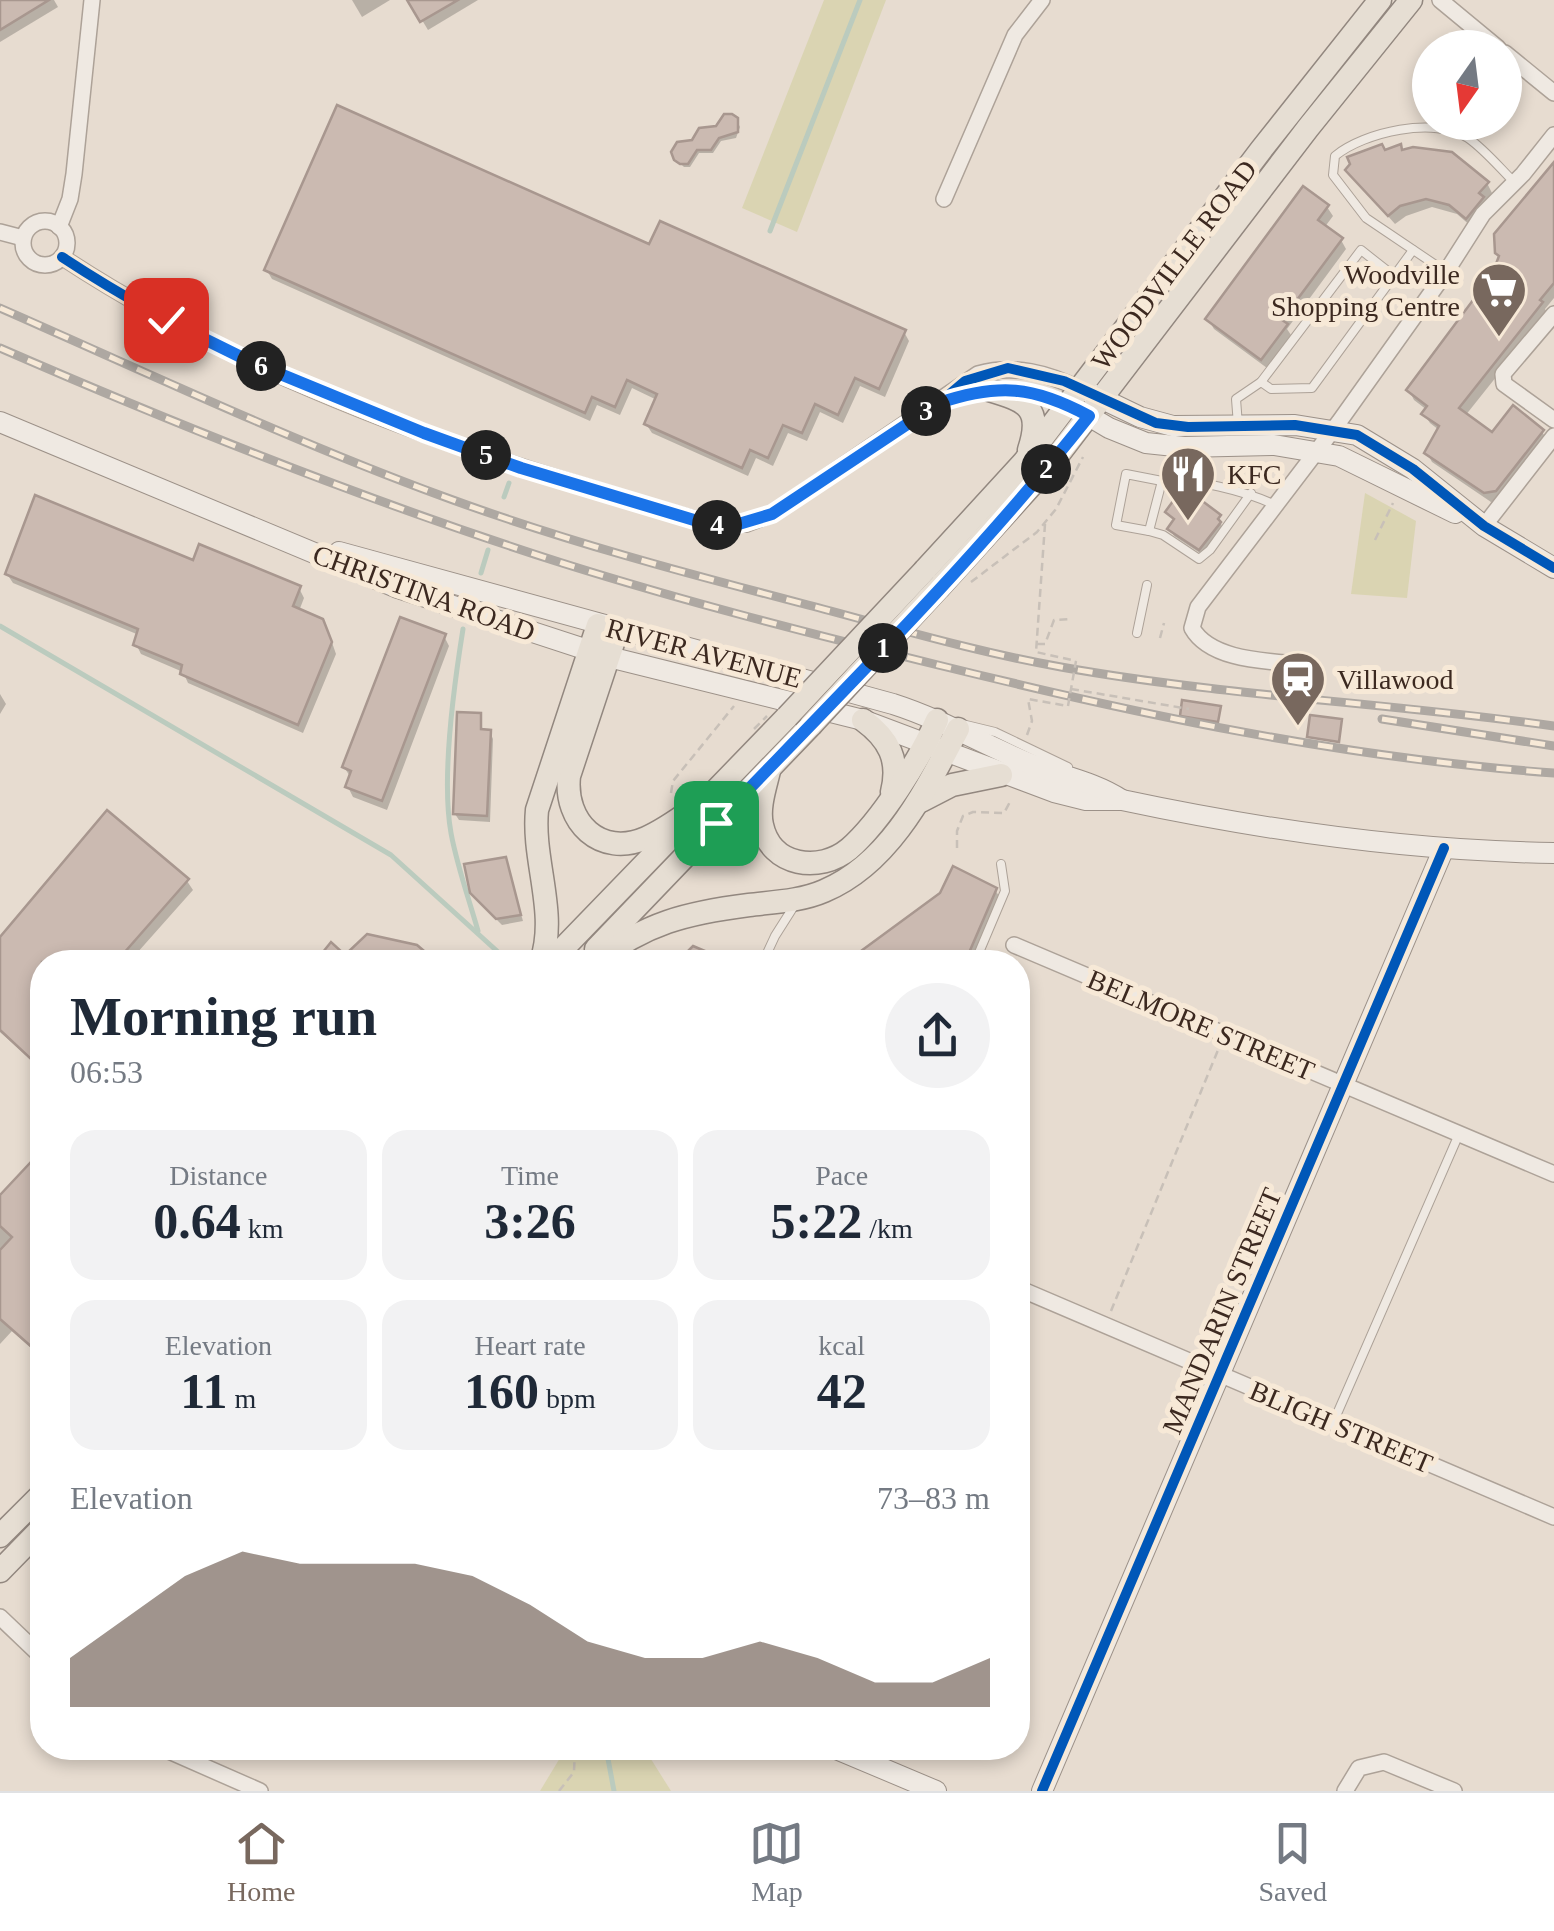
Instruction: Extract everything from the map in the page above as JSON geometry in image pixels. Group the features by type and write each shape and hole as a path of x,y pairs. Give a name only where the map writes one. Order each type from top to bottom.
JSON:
{"main road":[{"name":"WOODVILLE ROAD","path":"562,950 787,717 1055,459 1085,402 1261,150 1380,0"},
{"name":"WOODVILLE ROAD","path":"596,950 811,725 1024,462 1085,402 1411,0"},
{"path":"989,390 1019,399 1030,408 1034,432 1024,462"},
{"path":"1085,402 1156,423 1317,450 1361,465 1484,526 1554,568"},
{"path":"1085,402 1109,428 1146,443 1184,447 1296,424 1334,429 1375,444 1484,526"},
{"name":"CHRISTINA ROAD","path":"0,422 398,588 599,654 862,720"},
{"name":"RIVER AVENUE","path":"275,536 870,696 948,724 1028,763 1093,784 1122,800"},
{"path":"543,950 547,929 535,830 537,810 608,628"},
{"path":"599,654 569,776 568,791 576,820 585,832 599,840 630,843 663,828 706,800"},
{"path":"862,720 884,737 890,749 896,768 891,796"},
{"name":"RIVER AVENUE","path":"862,720 1001,775 1086,800 1122,800 1314,832 1444,848 1554,853"},
{"path":"921,801 948,724"},
{"path":"770,768 762,826 777,852 801,864 817,865 846,852 937,747"},
{"path":"610,950 662,921 823,892 867,864 921,801 952,784 1001,775"},
{"name":"MANDARIN STREET","path":"1042,1791 1444,848"},
{"path":"0,1536 30,1506"},
{"path":"0,1571 30,1540"},
{"path":"862,1760 936,1791"}],"street":[{"path":"59,227 74,174 92,0"},
{"path":"944,198 1015,35 1042,0"},
{"path":"1440,0 1476,30"},
{"path":"1522,67 1554,93"},
{"path":"1306,665 1231,654 1208,646 1192,628 1204,596 1334,429 1483,214 1524,174 1554,135"},
{"path":"38,222 59,227 66,238 62,258 44,265 32,262 24,251 26,232 38,222"},
{"path":"0,232 23,238"},
{"path":"62,258 166,320 339,399 521,468 714,524 746,524 772,514 939,403 965,380 1008,368 1045,375 1085,402"},
{"path":"1554,314 1502,379 1554,420"},
{"path":"939,403 989,390 1022,390 1085,402"},
{"path":"1484,526 1554,436"},
{"name":"BELMORE STREET","path":"1014,945 1026,950"},
{"name":"BELMORE STREET","path":"1030,952 1554,1174"},
{"name":"BLIGH STREET","path":"1030,1293 1554,1517"},
{"path":"0,1618 30,1646"},
{"path":"189,1760 260,1791"},
{"path":"1345,1791 1359,1768 1384,1762 1454,1791"}],"lane":[{"path":"1446,272 1366,218 1332,175 1335,156 1346,147 1404,127 1456,132 1470,139 1513,181"},
{"path":"1239,435 1236,398 1261,382 1361,250 1394,276"},
{"path":"1261,382 1271,389 1312,388 1412,250"},
{"path":"1184,447 1184,478"},
{"path":"1251,493 1210,550 1199,559 1162,535 1116,525 1126,474 1162,481 1184,478 1214,488 1251,493 1275,505"},
{"path":"1149,532 1162,481"},
{"path":"1137,633 1147,585"},
{"path":"980,950 1004,891 1001,864"},
{"path":"768,950 799,898"},
{"path":"1333,1423 1459,1134"}],"path":[{"path":"966,586 1038,532 1056,509 1088,447"},
{"path":"1375,540 1396,497"},
{"path":"1038,742 1026,734 1032,721 1028,699 1068,706 1076,661 1036,652 1045,522"},
{"path":"1035,644 1045,644 1054,620 1070,619"},
{"path":"1160,638 1164,623"},
{"path":"1071,689 1189,710"},
{"path":"956,848 963,816 973,812 1004,813 1011,800"},
{"path":"1105,1326 1224,1035"},
{"path":"560,1791 574,1772 574,1760"}],"shaded area":[{"path":"824,0 886,0 797,232 742,208"},
{"path":"1365,493 1416,521 1407,598 1351,594"},
{"path":"559,1760 652,1760 671,1791 540,1791"}],"building":[{"path":"0,0 49,0 0,30"},
{"path":"407,0 458,0 420,22"},
{"path":"337,105 649,244 660,221 906,330 879,389 855,378 838,415 815,404 802,433 783,425 768,458 750,450 742,468 644,424 657,394 627,380 615,407 592,397 585,413 264,270"},
{"path":"724,114 738,118 738,132 719,138 711,150 697,150 688,164 674,160 671,152 677,142 692,140 699,128 716,126"},
{"path":"1382,144 1385,150 1401,144 1402,150 1413,147 1452,152 1489,182 1479,193 1484,197 1466,219 1449,205 1426,199 1400,206 1388,216 1345,170 1350,164 1347,157"},
{"name":"Woodville Shopping Centre","path":"1554,162 1554,283 1459,408 1492,432 1513,405 1544,430 1496,491 1484,493 1424,453 1439,426 1421,414 1427,406 1406,390 1482,288 1486,290 1499,256 1495,253 1494,234"},
{"path":"1303,186 1329,205 1318,220 1343,238 1282,320 1288,324 1261,360 1205,319"},
{"path":"1189,491 1221,515 1221,522 1199,550 1167,529 1174,519 1165,512 1176,497"},
{"path":"35,495 193,560 199,544 301,586 293,606 323,619 332,642 298,725 180,674 182,665 133,645 138,629 5,574"},
{"path":"400,617 446,634 382,801 345,787 351,771 342,767"},
{"path":"1182,700 1221,706 1218,722 1180,716"},
{"path":"457,712 481,713 481,729 491,730 487,816 453,814"},
{"path":"1310,715 1342,719 1339,742 1307,737"},
{"path":"107,810 189,879 127,950 30,950 30,1058 0,1030 0,937"},
{"path":"506,857 521,915 496,919 470,893 464,864"},
{"path":"953,866 997,888 970,950 862,950 940,893"},
{"path":"367,934 417,945 423,950 350,950"},
{"path":"30,1163 30,1345 0,1319 0,1250 12,1237 0,1226 0,1195"}],"waterway":[{"path":"770,231 860,0"},
{"path":"504,497 509,483"},
{"path":"481,573 488,550"},
{"path":"0,626 391,855 496,950"},
{"path":"463,629 450,731 448,811 456,858 478,931"},
{"path":"608,1760 614,1791"}],"railway":[{"path":"0,308 386,475 532,527 716,581 966,647 1061,667 1184,685 1554,726"},
{"path":"0,348 348,489 490,540 702,604 938,665 1167,717 1398,757 1554,773"},
{"path":"1382,719 1554,746"}],"cycle path":[{"path":"62,257 185,329 314,390 515,465 714,524 746,524 772,514 939,403 965,381 1008,368 1064,381 1156,423 1188,427 1295,425 1357,435 1413,469 1484,526 1554,568"},
{"path":"1042,1791 1444,848"}],"place":[{"name":"Woodville Shopping Centre","path":"1499,339"},
{"name":"KFC","path":"1188,523"},
{"name":"Villawood","path":"1298,728"}],"route":[{"path":"166,320 251,362 424,433 521,468 694,520 732,526 772,514 939,403 956,397 989,390 1022,390 1051,397 1089,416 940,586 716,823"}]}
